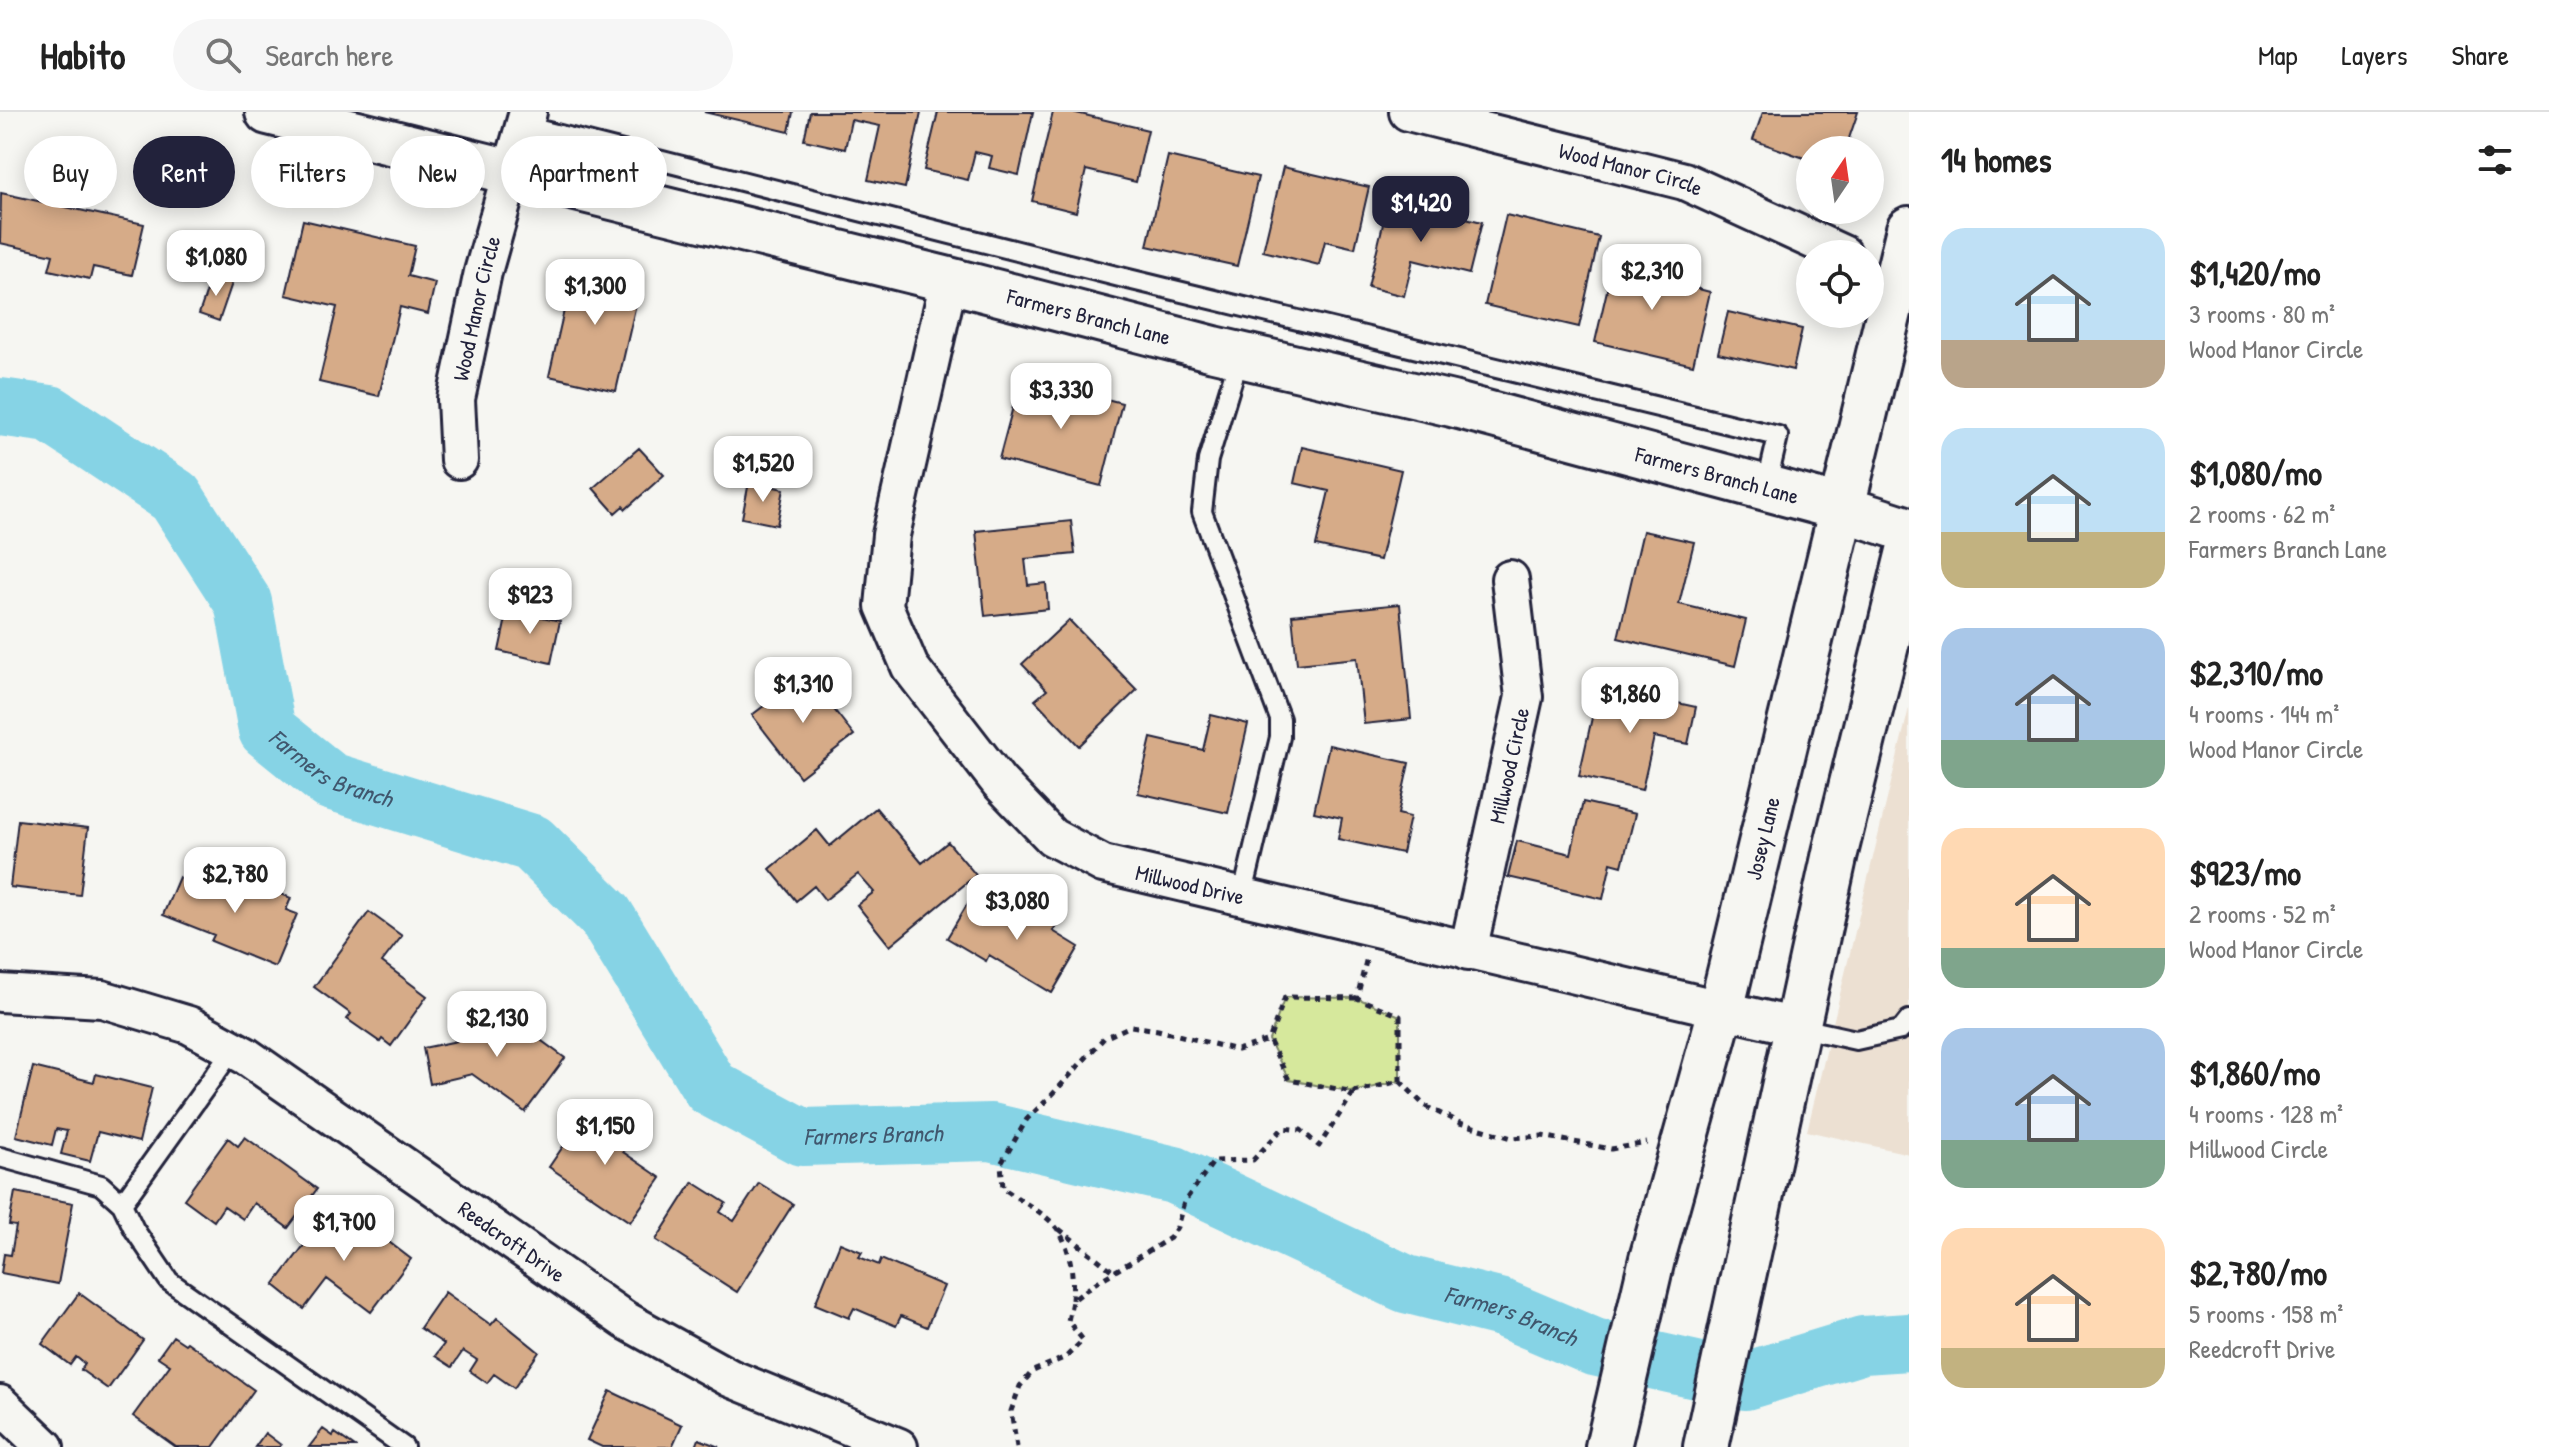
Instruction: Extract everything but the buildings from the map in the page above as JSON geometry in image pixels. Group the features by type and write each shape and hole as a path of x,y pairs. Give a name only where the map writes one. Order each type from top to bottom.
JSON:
{"main road":[{"name":"Farmers Branch Lane","path":"268,112 501,170"},
{"name":"Farmers Branch Lane","path":"655,208 1240,355 1452,404 1841,508 1909,530"},
{"name":"Josey Lane","path":"1608,1447 1652,1259 1721,1010 1841,508 1885,268 1909,229"},
{"path":"1706,1447 1797,1027 1891,650 1909,551"}],"street":[{"name":"Wood Manor Circle","path":"1408,112 1684,181 1813,240"},
{"name":"Wood Manor Circle","path":"459,460 456,399 483,272 502,208"},
{"name":"Millwood Drive","path":"949,280 891,535 884,606 910,667 999,782 1052,837 1103,864 1797,1027"},
{"name":"Millwood Circle","path":"1468,951 1524,697 1510,579"},
{"name":"Reedcroft Drive","path":"0,993 102,999 189,1025 233,1049 625,1320 730,1378 899,1447"},
{"path":"0,1404 45,1447"}],"lane":[{"path":"526,119 1105,273 1778,436 1766,488"},
{"path":"1240,355 1208,460 1202,512 1280,719 1280,737 1242,898"},
{"path":"1797,1027 1856,1040 1901,1030 1909,1020"},
{"path":"122,1204 233,1049"},
{"path":"0,1157 101,1185 122,1204 134,1229 169,1281 404,1447"}],"path":[{"path":"1357,998 1373,929"},
{"path":"1400,1081 1354,1092 1289,1080 1269,1040 1285,997 1357,998 1400,1016 1400,1081 1425,1106 1460,1123 1512,1138 1542,1136 1611,1149 1684,1142"},
{"path":"1114,1272 1003,1188 1001,1164 1027,1119 1104,1038 1131,1026 1237,1050 1269,1040"},
{"path":"1072,1301 1170,1238 1177,1227 1184,1202 1214,1161 1253,1160 1283,1128 1301,1130 1319,1146 1354,1092"},
{"path":"1017,1447 1011,1411 1020,1386 1033,1371 1066,1357 1083,1340 1068,1321 1073,1286 1068,1251 1055,1225"}],"shaded area":[{"path":"1909,708 1909,1154 1807,1131"}],"green space":[{"path":"1285,997 1357,998 1400,1016 1400,1081 1354,1092 1289,1080 1269,1040"}],"waterway":[{"name":"Farmers Branch","path":"0,407 50,414 175,497 243,602 267,730 330,781 532,843 605,915 711,1088 802,1137 991,1132 1174,1175 1406,1284 1502,1308 1594,1347 1745,1381 1863,1345 1909,1342"}]}
